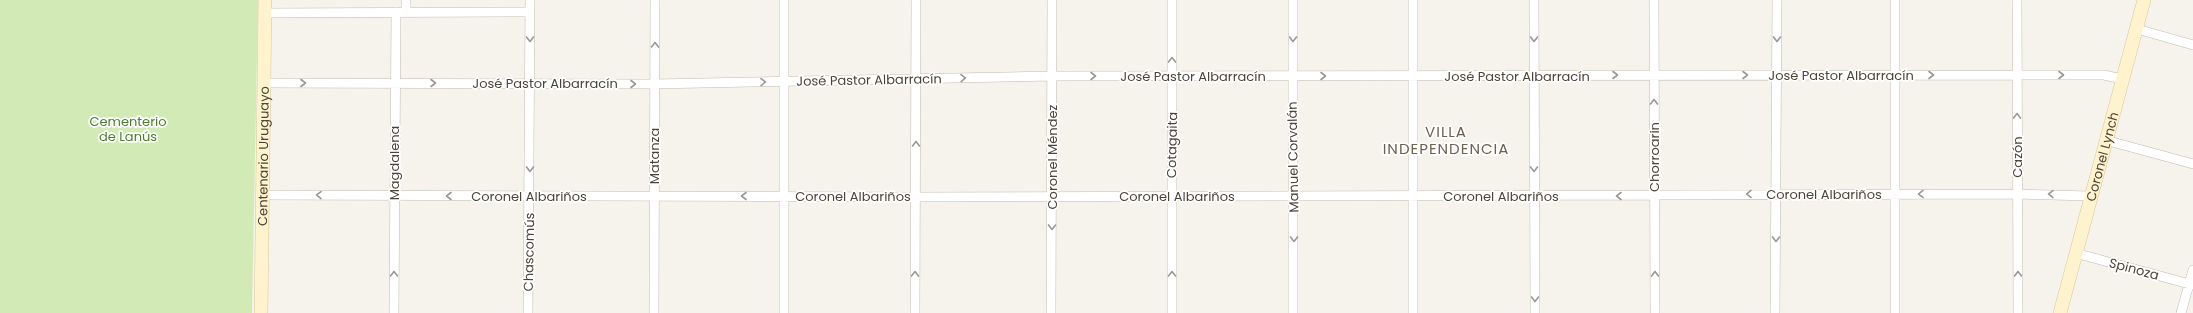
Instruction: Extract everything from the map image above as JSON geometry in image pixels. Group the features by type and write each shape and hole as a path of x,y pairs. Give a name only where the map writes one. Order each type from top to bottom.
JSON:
{"street":[{"path":"406,0 406,12"},
{"name":"Chascomús","path":"528,313 530,196 530,0"},
{"name":"Matanza","path":"654,313 655,0"},
{"path":"784,0 784,313"},
{"path":"915,313 916,0"},
{"name":"Coronel Méndez","path":"1051,313 1053,197 1052,0"},
{"name":"Cotagaita","path":"1172,0 1172,313"},
{"name":"Manuel Corvalán","path":"1293,0 1293,313"},
{"path":"1413,0 1413,313"},
{"path":"1534,0 1534,313"},
{"name":"Chorroarin","path":"1654,0 1655,313"},
{"path":"1775,313 1777,0"},
{"path":"1895,0 1895,313"},
{"name":"Cazón","path":"2017,0 2018,313"},
{"name":"Coronel Lynch","path":"2060,313 2105,140 2144,0"},
{"path":"265,6 396,12 530,12"},
{"name":"Centenario Uruguayo","path":"261,313 265,6"},
{"name":"Magdalena","path":"394,313 394,83 396,12"},
{"path":"2137,29 2193,45"},
{"name":"José Pastor Albarracín","path":"264,83 654,84 1052,76 2104,75 2122,79"},
{"path":"2105,140 2193,164"},
{"name":"Coronel Albariños","path":"263,195 1053,197 2077,194 2090,196"},
{"name":"Spinoza","path":"2075,253 2191,285"},
{"path":"2181,313 2191,285 2193,270"}],"green space":[{"name":"Cementerio de Lanús","path":"0,0 258,0 252,313 0,313"}],"district":[{"name":"VILLA INDEPENDENCIA","path":"1446,140"}]}
